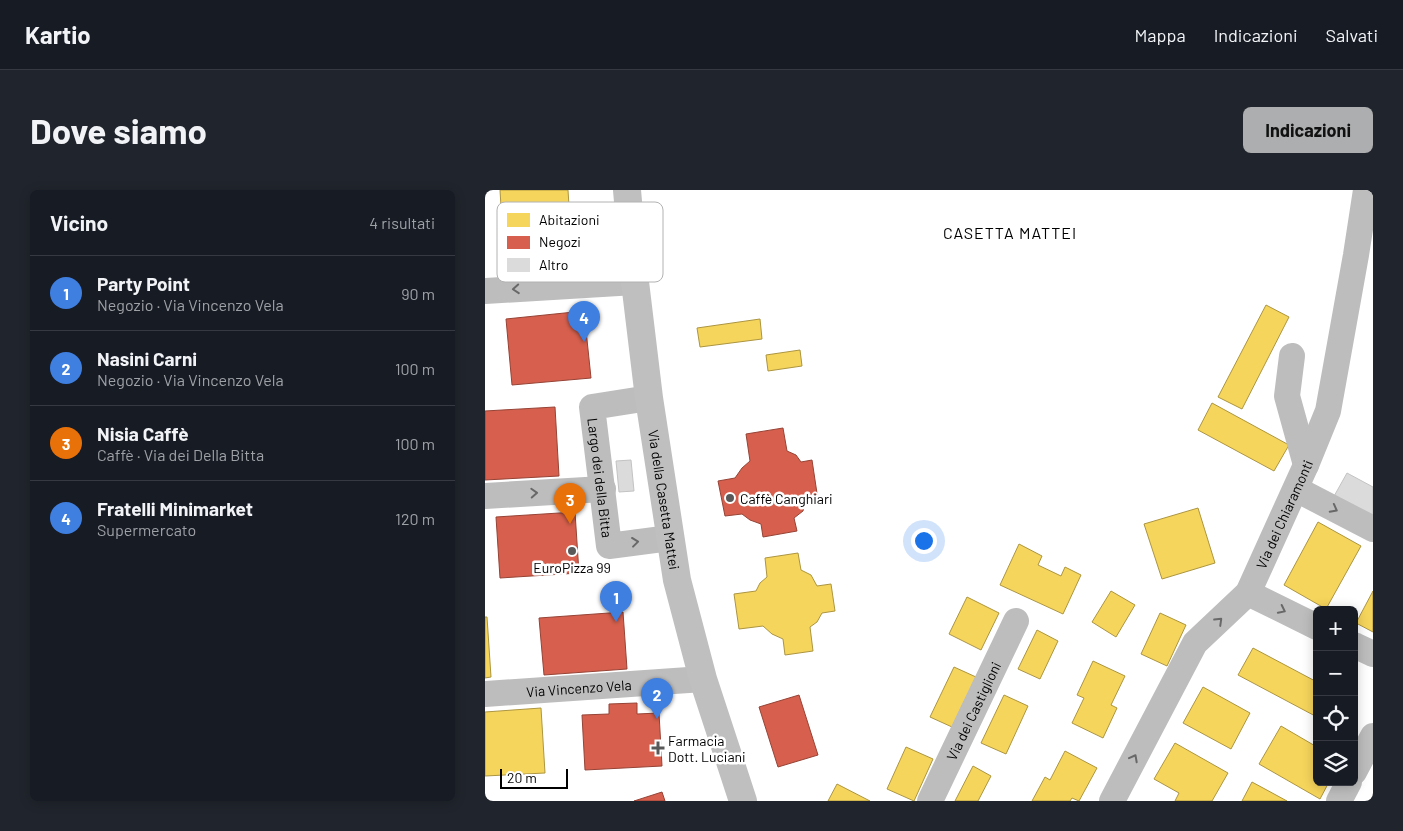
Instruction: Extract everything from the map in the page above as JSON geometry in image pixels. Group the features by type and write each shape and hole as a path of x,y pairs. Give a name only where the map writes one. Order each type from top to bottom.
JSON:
{"main road":[{"name":"Via della Casetta Mattei","path":"635,282 649,398 670,538 683,608 703,679 743,801"}],"street":[{"name":"Via dei Chiaramonti","path":"1112,801 1195,643 1247,593 1306,465 1328,410 1366,190"},
{"path":"485,291 635,282"},
{"path":"1292,356 1287,396 1306,465"},
{"name":"Largo dei della Bitta","path":"649,398 592,407 609,546 670,538"},
{"path":"485,496 603,489"},
{"path":"1296,489 1373,530"},
{"path":"1247,593 1313,625"},
{"name":"Via dei Castiglioni","path":"930,801 1016,620"},
{"path":"1358,647 1373,654"},
{"name":"Via Vincenzo Vela","path":"485,694 703,679"},
{"path":"1358,764 1373,736"},
{"path":"1339,801 1347,786"}],"building: Abitazioni":[{"path":"500,190 568,190 569,202 501,202"},
{"path":"1266,305 1289,317 1242,409 1218,397"},
{"path":"760,319 762,339 700,347 697,328"},
{"path":"800,350 802,366 768,371 766,355"},
{"path":"1212,403 1289,445 1274,471 1198,430"},
{"path":"1198,508 1215,563 1162,579 1144,524"},
{"path":"1318,522 1361,546 1328,606 1321,606 1284,585"},
{"path":"1019,544 1042,556 1038,565 1061,576 1065,567 1081,575 1063,614 1000,585"},
{"path":"798,553 801,570 811,575 817,586 831,584 835,611 822,613 817,622 810,627 813,651 785,655 783,639 772,634 763,626 739,629 734,594 756,591 760,583 767,577 765,558"},
{"path":"1111,591 1135,605 1116,637 1092,622"},
{"path":"1373,591 1373,632 1358,624 1358,619"},
{"path":"967,597 999,613 981,650 949,634"},
{"path":"1160,613 1186,625 1167,666 1141,654"},
{"path":"485,617 487,617 491,677 485,678"},
{"path":"1037,630 1058,641 1040,679 1018,669"},
{"path":"1253,648 1313,680 1313,715 1238,675"},
{"path":"1093,661 1125,676 1111,705 1117,708 1103,738 1072,723 1084,698 1077,695"},
{"path":"954,667 976,677 952,727 930,717"},
{"path":"1203,687 1250,713 1231,749 1183,723"},
{"path":"1004,695 1028,706 1006,754 981,743"},
{"path":"541,708 545,773 485,776 485,712"},
{"path":"1281,726 1313,745 1313,786 1327,786 1320,799 1259,764"},
{"path":"1175,743 1228,773 1212,801 1175,801 1179,793 1154,779"},
{"path":"906,747 933,759 914,801 887,789"},
{"path":"1065,751 1097,768 1079,801 1072,798 1070,801 1032,801 1045,777 1050,780"},
{"path":"973,766 991,776 978,801 955,801"},
{"path":"1252,782 1287,801 1242,801"},
{"path":"837,784 870,801 828,801"}],"building: Negozi":[{"path":"584,311 591,378 512,385 506,319"},
{"path":"555,407 559,476 485,480 485,411"},
{"path":"783,428 787,451 796,455 801,462 812,460 818,500 805,503 803,511 794,518 797,531 763,537 761,524 750,520 742,514 725,516 718,481 735,478 750,461 746,434"},
{"path":"575,512 579,573 500,578 496,517"},
{"path":"623,612 627,669 544,675 539,618"},
{"path":"799,695 818,755 778,767 759,707"},
{"path":"637,703 637,714 659,713 662,766 585,770 582,715 609,714 609,704"},
{"path":"662,792 665,801 634,801"}],"building: Altro":[{"path":"631,460 634,491 619,492 616,461"},
{"path":"1347,473 1373,487 1373,519 1333,498"}],"place":[{"name":"Fratelli Minimarket","path":"584,342"},
{"name":"Caffè Canghiari","path":"730,498"},
{"name":"Nisia Caffè","path":"570,524"},
{"name":"EuroPizza 99","path":"572,551"},
{"name":"Party Point","path":"616,622"},
{"name":"Nasini Carni","path":"657,719"},
{"name":"Farmacia Dott. Luciani","path":"658,748"}],"district":[{"name":"CASETTA MATTEI","path":"1010,232"}]}
